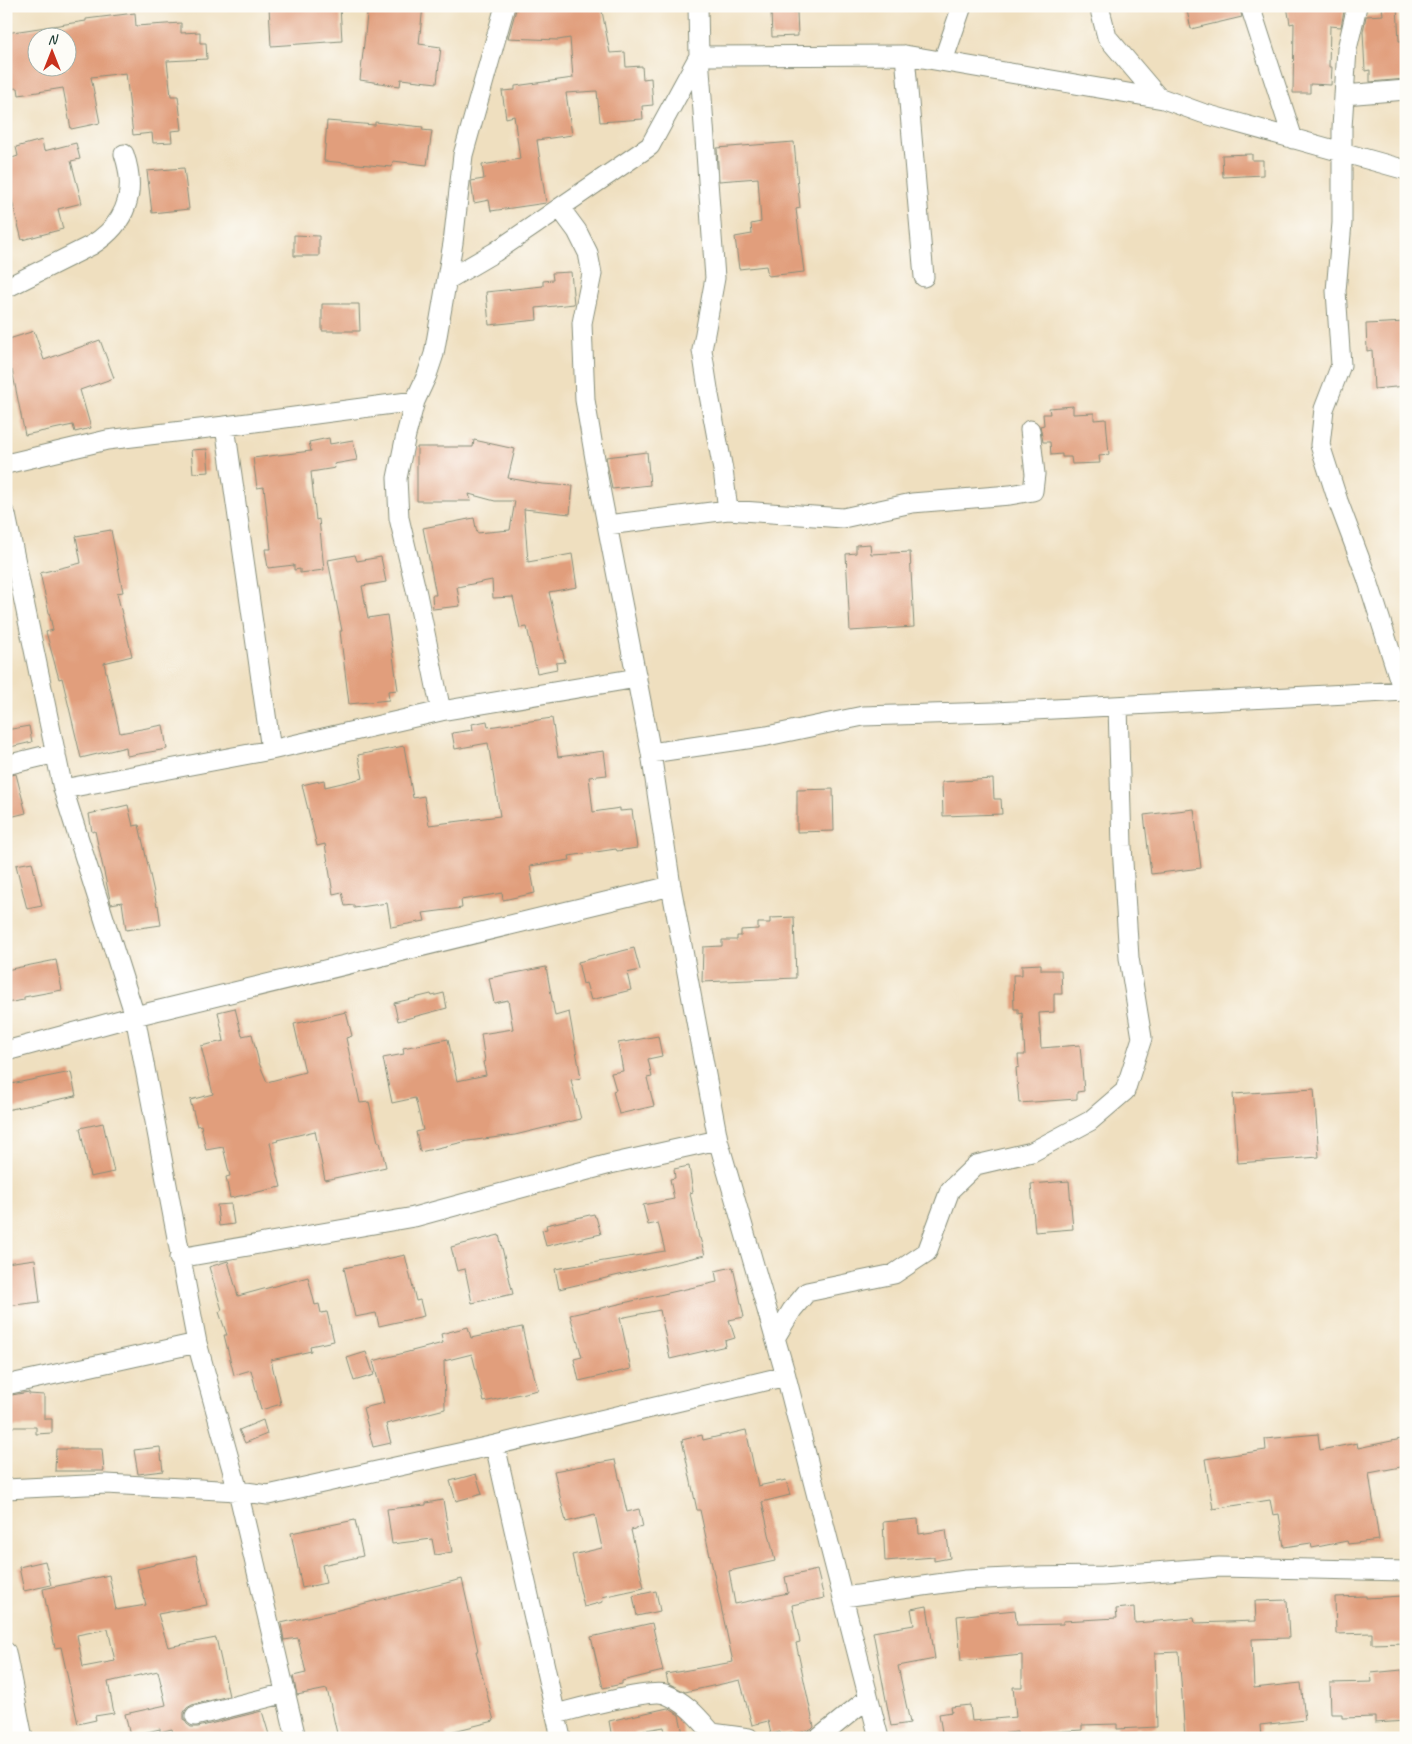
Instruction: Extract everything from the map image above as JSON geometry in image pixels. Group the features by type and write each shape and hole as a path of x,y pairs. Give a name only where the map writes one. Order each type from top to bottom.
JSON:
{"street":[{"path":"441,711 399,518 397,478 415,401 434,354 447,280 463,155 505,6"},
{"path":"698,6 699,56 715,278 702,350 728,510"},
{"path":"943,61 962,6"},
{"path":"1099,6 1107,37 1158,97 1202,113 1406,170"},
{"path":"1250,6 1293,139"},
{"path":"651,753 767,736 863,716 1118,706 1404,691 1367,578 1338,501 1320,445 1324,409 1341,365 1336,291 1342,223 1344,95 1347,49 1357,6"},
{"path":"699,56 906,55 1164,99"},
{"path":"906,55 924,277"},
{"path":"447,280 495,252 650,146 699,56"},
{"path":"1344,95 1406,90"},
{"path":"6,288 92,245 104,238 113,229 121,218 130,193 130,173 124,154"},
{"path":"560,208 578,231 588,253 592,274 582,323 585,400 606,525 651,753 671,886 718,1140 786,1376 879,1738"},
{"path":"6,464 108,440 415,401"},
{"path":"225,426 271,750"},
{"path":"606,525 728,510 843,518 912,503 1010,495 1033,491 1035,474 1030,430"},
{"path":"6,515 13,578 63,789 135,1016 196,1343 238,1491 296,1738"},
{"path":"63,789 271,750 441,711 636,678"},
{"path":"774,1338 792,1310 807,1292 894,1274 927,1252 950,1190 976,1165 1032,1152 1090,1121 1125,1091 1142,1038 1129,958 1122,846 1118,706"},
{"path":"6,765 56,753"},
{"path":"6,1051 135,1016 519,921 671,886"},
{"path":"179,1258 414,1217 610,1164 718,1140"},
{"path":"6,1384 196,1343"},
{"path":"6,1489 106,1484 238,1491 268,1495 496,1445 786,1376"},
{"path":"496,1445 560,1738"},
{"path":"844,1597 966,1580 1103,1576 1219,1567 1406,1571"},
{"path":"6,1652 23,1738"},
{"path":"556,1714 627,1697 663,1693 687,1705 712,1733 749,1738"},
{"path":"195,1716 286,1694"},
{"path":"819,1738 868,1698"}],"building":[{"path":"269,6 340,6 342,41 271,46"},
{"path":"368,6 423,6 419,44 441,47 437,83 401,79 400,86 360,80"},
{"path":"517,6 601,6 610,53 625,52 626,67 642,66 643,79 651,78 653,105 642,106 643,119 600,122 597,91 566,93 572,135 537,140 546,203 491,211 489,200 474,203 471,181 484,179 482,165 520,159 514,116 506,118 502,91 515,90 515,86 573,78 570,38 558,40 508,38"},
{"path":"1186,6 1239,6 1242,17 1191,29"},
{"path":"1287,6 1345,6 1341,27 1330,26 1329,67 1332,67 1331,85 1310,84 1310,93 1293,93 1294,23 1290,24"},
{"path":"1382,6 1397,6 1399,41 1406,41 1406,79 1370,82 1370,70 1365,71 1363,32 1366,16 1383,15"},
{"path":"771,12 797,12 798,36 772,37"},
{"path":"135,13 136,26 181,23 181,33 200,32 200,43 206,43 207,59 167,61 171,96 178,96 182,130 171,131 172,142 153,143 152,133 133,135 126,73 91,77 100,123 71,129 63,88 19,95 18,88 6,89 6,33 28,30 28,78 78,78 78,28 39,28 86,21 86,19"},
{"path":"327,121 375,125 375,122 423,127 422,130 432,131 427,165 393,161 392,167 324,161"},
{"path":"42,140 44,151 76,143 80,159 71,161 82,203 58,209 63,229 22,240 6,178 6,160 18,156 16,147"},
{"path":"794,142 800,208 796,209 804,272 768,276 766,266 739,269 735,237 752,234 751,224 761,222 758,178 719,181 717,148"},
{"path":"1252,154 1252,160 1263,160 1263,175 1223,177 1222,155"},
{"path":"184,168 189,209 152,213 147,171"},
{"path":"294,235 319,236 319,256 294,256"},
{"path":"571,272 574,304 536,308 537,320 489,325 486,292 543,286 543,281 553,280 552,273"},
{"path":"322,304 359,304 360,331 322,331"},
{"path":"1406,322 1406,386 1374,389 1372,350 1367,351 1366,324"},
{"path":"34,331 44,360 100,340 114,378 80,390 91,428 75,432 73,425 25,435 12,370 6,372 6,340"},
{"path":"1073,406 1073,414 1094,413 1094,420 1106,419 1109,455 1099,456 1100,463 1072,464 1071,457 1062,457 1062,454 1051,455 1050,442 1043,442 1040,426 1044,425 1043,414 1050,414 1049,408"},
{"path":"329,438 330,444 353,440 357,460 334,464 335,468 311,472 316,520 319,519 324,570 300,573 300,569 294,570 294,565 268,568 265,549 271,549 264,487 257,488 253,458 311,451 309,442"},
{"path":"474,440 515,449 508,478 542,484 573,486 570,514 524,509 528,562 572,554 577,587 549,592 565,662 556,663 557,669 537,673 527,627 520,628 513,597 493,598 492,580 457,587 460,606 433,609 432,595 436,595 423,528 474,518 477,533 510,530 515,501 495,501 469,494 471,501 417,501 417,447 473,447"},
{"path":"207,449 209,472 193,473 191,450"},
{"path":"647,452 650,485 612,489 606,457"},
{"path":"111,530 123,592 117,593 132,656 104,663 120,733 163,725 167,749 127,756 126,747 81,758 62,678 59,679 46,632 53,630 40,573 81,563 76,536"},
{"path":"870,544 871,554 910,552 914,627 850,631 846,554 856,553 856,545"},
{"path":"355,555 357,561 381,557 386,582 362,586 368,618 387,615 398,690 388,691 389,700 349,704 340,631 342,631 328,560"},
{"path":"552,718 558,757 604,751 607,775 589,777 593,812 620,808 620,811 632,810 637,848 569,856 570,860 530,866 535,893 503,900 502,893 461,900 462,908 423,913 425,921 391,927 387,903 354,908 354,905 345,906 342,892 333,894 325,844 317,846 302,785 324,780 325,787 363,778 358,755 404,746 413,798 424,796 429,825 500,816 488,743 455,749 452,733 473,730 472,724 487,721 488,727"},
{"path":"29,726 32,742 6,748 6,730"},
{"path":"16,774 26,813 6,818 6,776"},
{"path":"993,779 994,799 1001,799 1002,814 943,816 942,782"},
{"path":"833,789 834,831 797,832 797,790"},
{"path":"128,805 133,826 139,825 161,925 126,930 122,902 111,904 95,831 92,832 89,814"},
{"path":"1194,809 1201,868 1151,874 1144,815"},
{"path":"32,862 42,906 27,909 16,865"},
{"path":"794,917 796,978 702,982 703,947 722,946 722,940 737,940 737,936 741,936 741,930 758,929 758,923 770,923 770,918"},
{"path":"634,948 640,970 627,973 631,990 591,1000 586,983 583,984 578,962"},
{"path":"56,960 62,990 24,997 24,1000 6,1003 6,970"},
{"path":"1041,964 1041,970 1061,970 1062,994 1054,994 1054,1012 1039,1013 1041,1048 1080,1045 1084,1091 1077,1092 1077,1099 1019,1103 1016,1068 1019,1067 1018,1055 1025,1055 1022,1013 1018,1014 1018,1009 1014,1009 1013,975 1022,975 1022,965"},
{"path":"546,967 555,1016 569,1012 581,1078 571,1080 581,1119 515,1135 468,1141 420,1152 416,1132 423,1130 415,1098 392,1103 383,1058 404,1054 403,1048 448,1039 457,1081 486,1075 481,1034 513,1029 508,1000 494,1003 489,978"},
{"path":"444,993 447,1008 398,1021 394,1003 431,994 432,996"},
{"path":"235,1008 242,1036 252,1034 259,1063 267,1082 305,1072 294,1024 346,1012 352,1036 346,1038 360,1103 369,1102 386,1167 325,1180 315,1131 270,1143 281,1187 230,1198 226,1177 230,1176 223,1147 206,1150 201,1125 197,1126 190,1100 213,1094 201,1046 224,1041 218,1012"},
{"path":"658,1036 662,1056 648,1059 652,1077 647,1078 654,1106 619,1114 613,1091 616,1090 611,1073 623,1071 618,1043"},
{"path":"71,1072 76,1096 6,1110 6,1085"},
{"path":"1314,1089 1319,1157 1238,1163 1233,1094"},
{"path":"103,1123 114,1172 90,1177 80,1128"},
{"path":"689,1166 693,1192 690,1193 699,1238 705,1255 559,1289 555,1269 665,1251 658,1223 648,1225 643,1205 674,1199 670,1179 675,1178 674,1169"},
{"path":"1069,1181 1073,1229 1035,1232 1031,1184"},
{"path":"231,1204 234,1224 219,1226 217,1205"},
{"path":"594,1214 601,1234 546,1246 542,1230 547,1229 546,1225"},
{"path":"499,1235 513,1294 472,1303 465,1269 457,1271 451,1247"},
{"path":"405,1255 416,1301 420,1300 424,1316 379,1326 376,1313 355,1317 344,1268"},
{"path":"35,1259 40,1302 6,1306 6,1263"},
{"path":"228,1261 238,1296 308,1277 315,1305 319,1304 321,1313 327,1312 334,1341 310,1346 311,1351 271,1360 281,1404 261,1410 251,1370 234,1375 224,1335 227,1335 219,1312 222,1310 209,1267"},
{"path":"733,1267 744,1317 729,1320 735,1338 725,1341 726,1346 670,1359 660,1310 620,1318 631,1369 579,1381 574,1359 582,1357 570,1315 717,1282 715,1271"},
{"path":"468,1327 471,1338 522,1327 538,1390 484,1402 472,1354 444,1361 445,1409 386,1424 391,1443 373,1447 363,1408 384,1403 373,1361 443,1343 441,1334"},
{"path":"366,1352 374,1375 354,1381 347,1358"},
{"path":"29,1392 29,1394 44,1395 44,1419 52,1419 52,1433 36,1434 36,1427 9,1427 9,1417 6,1417 6,1396"},
{"path":"263,1420 267,1434 245,1443 239,1430"},
{"path":"746,1430 758,1486 786,1480 790,1495 762,1502 775,1561 729,1571 735,1604 788,1593 785,1577 817,1570 824,1598 792,1605 800,1642 796,1643 814,1727 811,1730 793,1734 792,1732 781,1734 780,1732 771,1734 768,1721 752,1725 740,1680 685,1692 668,1683 666,1674 733,1662 700,1510 697,1510 682,1440 702,1435 703,1440"},
{"path":"1318,1434 1320,1450 1357,1443 1358,1448 1406,1438 1406,1466 1369,1473 1379,1540 1348,1544 1347,1541 1312,1548 1311,1543 1284,1547 1279,1514 1273,1515 1270,1500 1213,1509 1205,1459 1266,1450 1265,1439"},
{"path":"160,1447 163,1471 138,1474 134,1450"},
{"path":"56,1449 102,1449 104,1471 55,1471"},
{"path":"615,1460 627,1512 639,1509 643,1527 631,1530 644,1588 602,1597 603,1602 584,1607 572,1555 602,1548 595,1515 566,1522 554,1471"},
{"path":"476,1474 482,1494 456,1501 450,1481"},
{"path":"443,1500 452,1552 435,1555 432,1539 392,1544 387,1509 426,1505 426,1503"},
{"path":"918,1519 919,1534 946,1530 950,1558 934,1561 934,1557 885,1561 883,1522"},
{"path":"355,1520 363,1556 322,1565 326,1583 302,1588 291,1533"},
{"path":"196,1555 207,1605 158,1614 168,1647 216,1638 229,1696 192,1705 187,1708 184,1712 184,1719 187,1724 191,1727 198,1727 262,1711 270,1738 174,1738 172,1729 160,1732 160,1729 130,1736 125,1714 166,1705 158,1671 108,1682 114,1713 95,1716 96,1720 78,1724 61,1647 55,1648 43,1589 109,1575 116,1610 146,1605 137,1569","holes":["108,1629 115,1661 83,1667 77,1635"]},
{"path":"45,1561 51,1585 24,1591 19,1567"},
{"path":"462,1579 478,1651 476,1651 494,1721 446,1733 447,1738 338,1738 327,1689 297,1695 293,1676 306,1673 298,1638 284,1640 281,1623"},
{"path":"656,1591 660,1611 637,1616 633,1596"},
{"path":"1366,1596 1366,1598 1403,1596 1405,1643 1372,1644 1372,1633 1336,1634 1335,1597"},
{"path":"1287,1600 1289,1638 1252,1639 1254,1688 1301,1683 1305,1720 1260,1725 1261,1738 1185,1738 1179,1652 1155,1653 1157,1727 1117,1729 1117,1724 1082,1725 1082,1730 1037,1733 1037,1738 1018,1738 1017,1732 962,1738 943,1738 939,1714 952,1712 951,1707 970,1705 972,1721 1016,1717 1013,1687 1022,1687 1022,1655 961,1661 957,1616 1015,1610 1017,1625 1063,1624 1063,1621 1117,1618 1116,1609 1134,1607 1135,1623 1194,1618 1195,1623 1256,1621 1255,1601"},
{"path":"927,1606 935,1659 898,1666 910,1723 891,1726 873,1632 914,1625 911,1609"},
{"path":"652,1623 663,1671 622,1681 622,1684 603,1688 591,1637"},
{"path":"1402,1670 1406,1721 1375,1723 1375,1717 1342,1718 1342,1714 1331,1714 1330,1683 1372,1682 1371,1673"},
{"path":"668,1708 679,1715 684,1738 666,1738 664,1727 634,1732 636,1738 612,1738 609,1721"}]}
